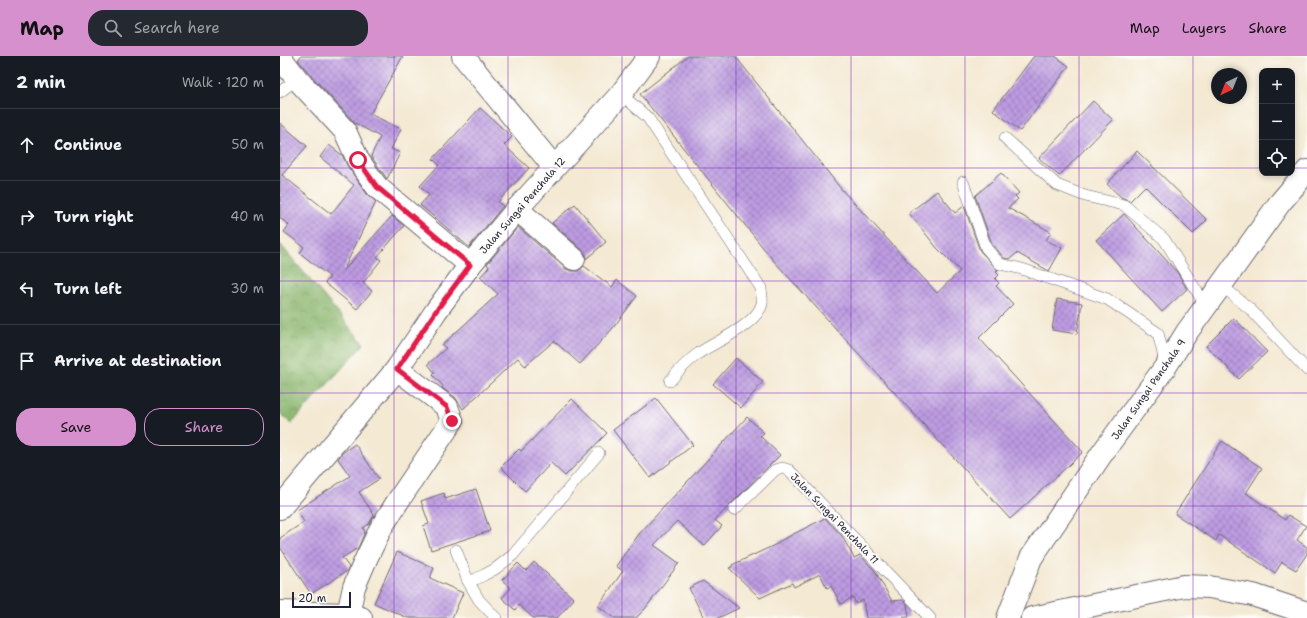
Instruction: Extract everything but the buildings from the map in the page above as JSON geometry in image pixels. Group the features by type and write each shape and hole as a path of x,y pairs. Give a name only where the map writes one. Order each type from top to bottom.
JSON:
{"street":[{"path":"463,56 554,167"},
{"name":"Jalan Sungai Penchala 12","path":"280,508 397,369 436,311 470,265 554,167 621,94 649,56"},
{"path":"280,57 297,79 345,131 358,160 377,187 470,265"},
{"name":"Jalan Sungai Penchala 9","path":"1008,618 1031,558 1104,452 1166,366 1187,332 1279,204 1307,171"},
{"path":"517,209 574,259"},
{"path":"280,612 354,616 354,587 381,528 452,421 447,407 397,369"},
{"path":"1032,618 1096,611 1184,586 1202,586 1253,595 1307,612"}],"lane":[{"path":"280,92 297,79"},
{"path":"621,94 648,118 761,288 762,303 753,318 737,330 699,353 684,365 670,381"},
{"path":"1005,138 1057,185 1085,196 1124,205 1153,229 1164,239 1206,306"},
{"path":"963,182 986,248 1000,264 1022,269 1107,298 1158,333 1166,366"},
{"path":"1221,285 1250,309 1307,370"},
{"path":"468,581 484,576 513,555 599,453"},
{"name":"Jalan Sungai Penchala 11","path":"734,510 775,470 782,468 789,470 930,618"},
{"path":"456,550 468,581 479,600 496,618"}],"green space":[{"path":"280,244 364,344 291,424 280,413"}],"route":[{"path":"358,160 377,187 470,265 436,311 397,369 447,407 452,421"}]}
